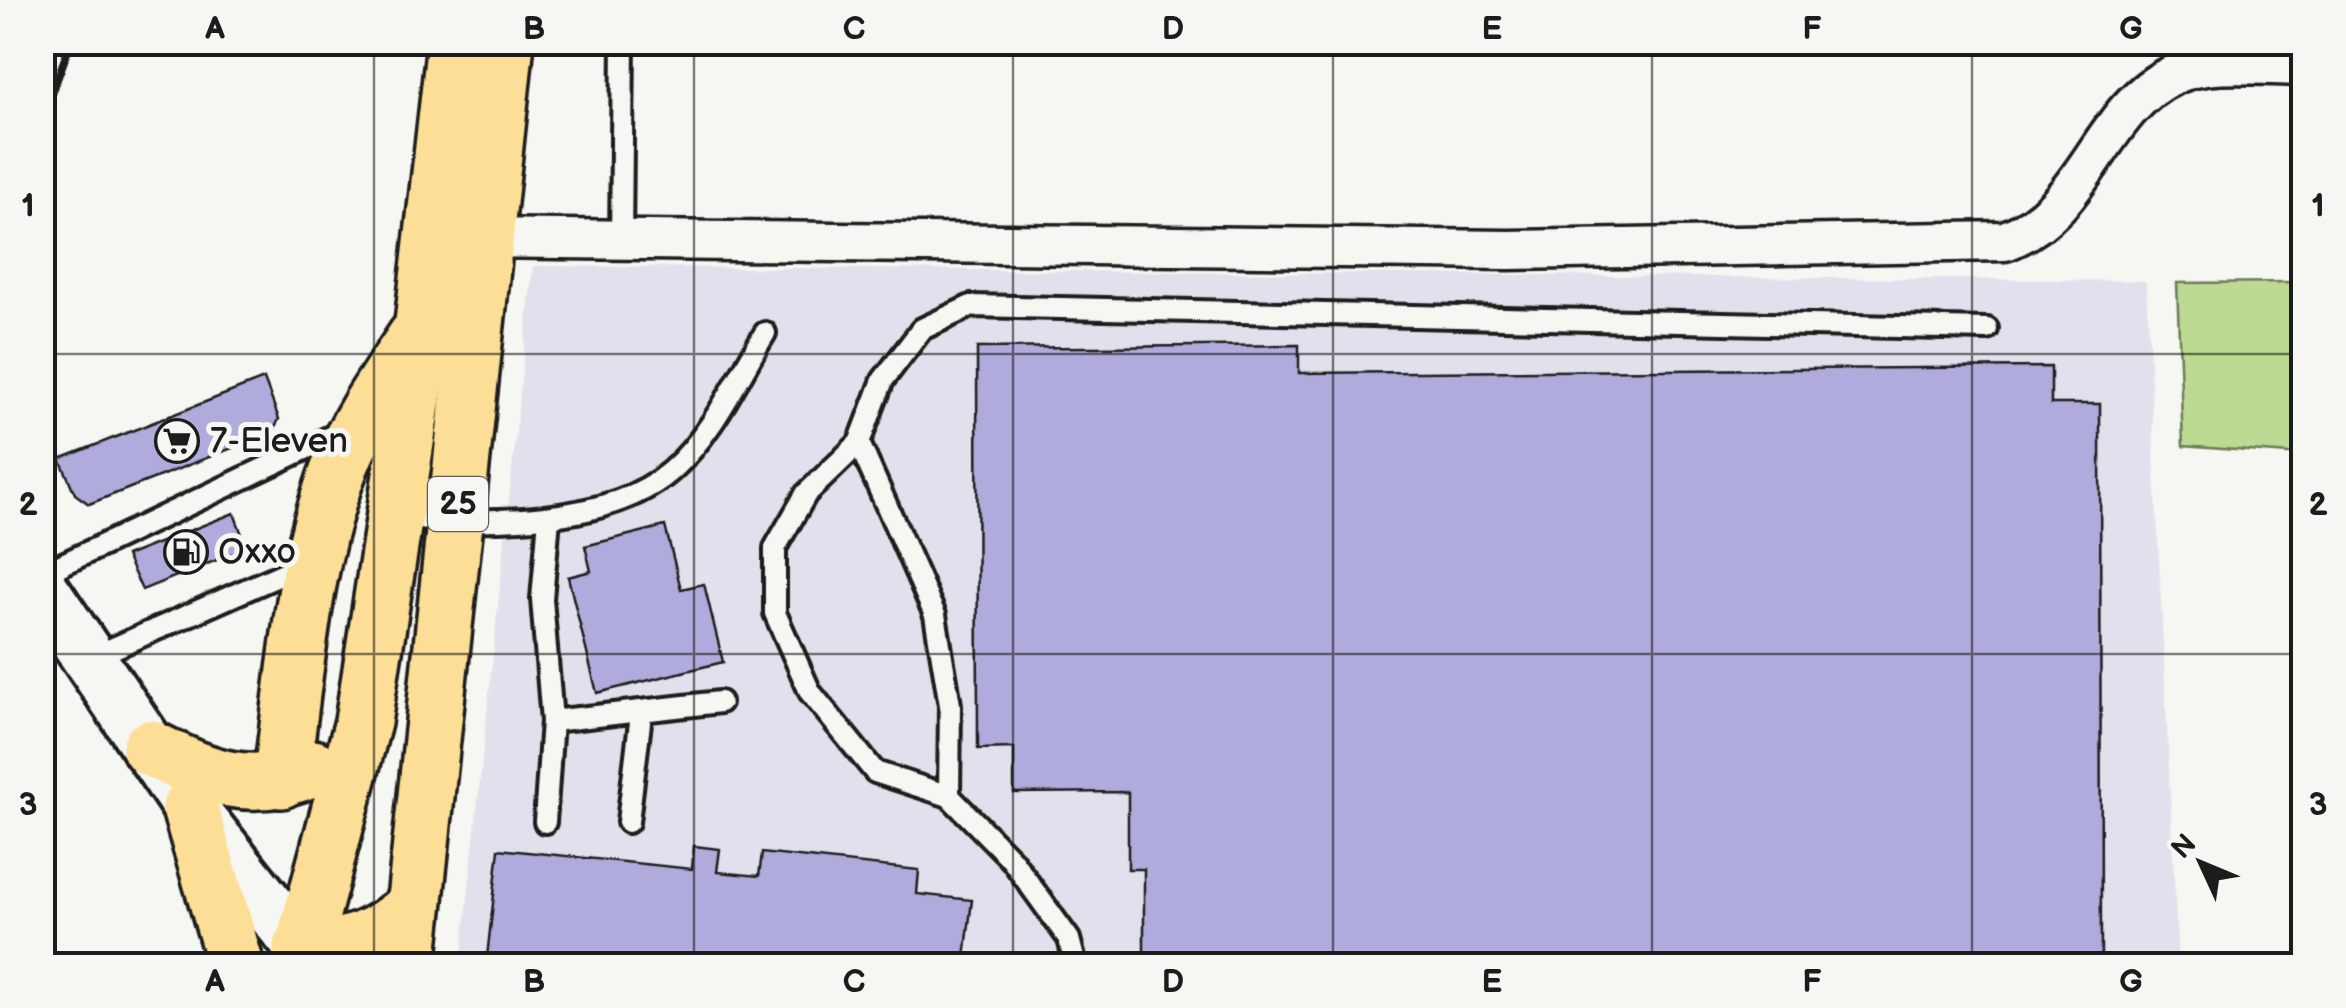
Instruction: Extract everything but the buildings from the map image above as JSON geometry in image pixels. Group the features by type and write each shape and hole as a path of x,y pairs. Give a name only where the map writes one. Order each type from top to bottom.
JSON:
{"main road":[{"name":"25","path":"303,959 363,722 422,328 455,42"},
{"name":"25","path":"408,966 506,42"},
{"path":"281,780 313,560 336,479 360,423 422,328"},
{"path":"42,590 190,808 303,959 372,938 414,906"},
{"path":"150,748 216,780 248,784 281,780 311,769 337,750 363,722"},
{"path":"190,808 236,966"}],"street":[{"path":"486,238 1509,250 2005,240 2032,231 2065,201 2116,130 2155,86 2194,68 2304,66"}],"lane":[{"path":"621,241 623,42"},
{"path":"1076,966 1068,939 1012,860 949,796 875,772 810,692 775,613 775,548 806,494 859,444 883,380 922,329 972,306 1987,330"},
{"path":"396,518 550,518 630,495 670,472 706,432 764,333"},
{"path":"42,574 360,423"},
{"path":"859,444 935,615 950,704 949,796"},
{"path":"545,822 552,721 543,637 550,518"},
{"path":"89,659 313,560"},
{"path":"552,721 641,714 720,702"},
{"path":"628,822 641,714"}],"shaded area":[{"path":"533,266 2146,281 2178,965 461,966"}],"green space":[{"path":"2303,282 2303,455 2183,446 2177,283"}],"railway":[{"path":"42,119 71,42"}],"place":[{"name":"7-Eleven","path":"177,441"},
{"name":"Oxxo","path":"186,552"}]}
